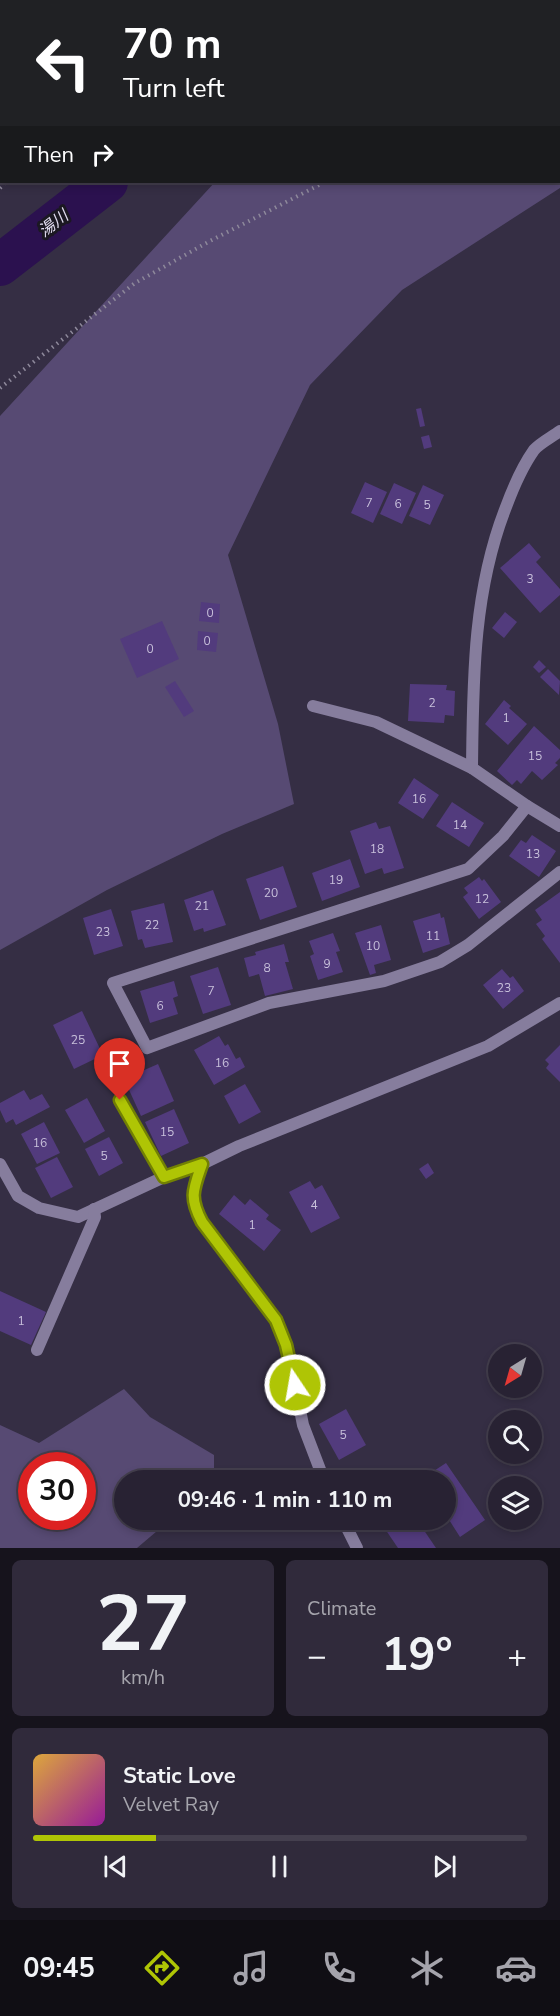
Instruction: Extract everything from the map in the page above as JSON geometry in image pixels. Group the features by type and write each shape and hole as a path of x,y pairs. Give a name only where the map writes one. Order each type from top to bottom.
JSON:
{"street":[{"path":"472,768 474,683 479,615 486,568 497,530 515,483 536,449 560,431"},
{"path":"313,706 376,722 472,768 560,826"},
{"path":"527,806 502,836 468,869 113,982 147,1048 269,1003 384,981 440,962 468,945 560,872"},
{"path":"0,1164 18,1196 39,1208 78,1216 164,1177 202,1164 239,1146 488,1046 560,1003"},
{"path":"120,1100 164,1177"},
{"path":"202,1164 193,1189 195,1208 202,1222 276,1320 286,1345 303,1425 320,1470"},
{"path":"37,1350 95,1216 94,1209"},
{"path":"348,1530 357,1548"}],"path":[{"path":"0,388 135,283 210,241 323,183"}],"shaded area":[{"path":"214,183 560,183 560,188 402,290 310,385 228,555 278,724 294,804 222,834 107,890 0,950 0,416"},
{"path":"124,1389 150,1417 214,1455 214,1470 114,1470 114,1530 158,1530 137,1548 0,1548 0,1425 39,1443"}],"building":[{"path":"421,408 425,426 420,427 416,409"},
{"path":"429,435 432,447 424,449 421,437"},
{"path":"365,482 387,492 373,523 351,513"},
{"path":"394,483 416,493 402,524 380,514"},
{"path":"423,485 444,495 430,525 409,516"},
{"path":"529,543 541,557 536,562 560,589 560,595 540,613 500,568"},
{"path":"201,602 220,604 219,623 199,621"},
{"path":"505,612 517,622 504,638 492,628"},
{"path":"162,621 179,659 137,678 120,639"},
{"path":"198,631 218,633 216,652 197,650"},
{"path":"539,660 546,667 539,673 533,667"},
{"path":"548,669 560,681 559,695 540,677"},
{"path":"175,681 194,711 184,717 165,687"},
{"path":"410,684 447,685 446,690 455,691 454,716 445,715 444,723 408,721"},
{"path":"504,700 511,706 509,708 527,724 508,745 485,724"},
{"path":"534,726 560,750 560,758 555,763 558,765 542,780 532,771 521,784 517,780 512,785 497,771"},
{"path":"414,778 439,795 423,819 398,803"},
{"path":"452,802 484,823 469,847 436,826"},
{"path":"376,822 379,829 390,826 404,868 384,874 382,868 365,874 350,831"},
{"path":"532,835 556,851 539,877 509,856 521,840 526,843"},
{"path":"350,859 360,887 322,901 312,873"},
{"path":"283,866 297,907 260,920 246,879"},
{"path":"479,877 482,881 484,879 501,902 479,919 463,897 468,893 464,888"},
{"path":"213,890 226,925 204,932 203,928 194,931 184,900"},
{"path":"560,892 560,963 542,939 545,936 536,924 542,920 535,910"},
{"path":"164,903 173,942 145,948 142,939 138,940 131,911"},
{"path":"111,909 123,946 94,955 83,918"},
{"path":"440,913 441,918 444,917 450,944 423,953 413,921"},
{"path":"381,925 391,960 374,965 376,973 370,975 355,933"},
{"path":"333,933 340,951 336,952 343,972 318,980 310,956 314,954 309,941"},
{"path":"284,944 289,962 285,962 293,989 265,996 259,974 249,977 244,958 256,955 255,952"},
{"path":"218,967 231,1005 203,1014 190,976"},
{"path":"502,969 510,978 513,976 524,991 503,1009 483,985"},
{"path":"174,981 178,996 173,998 178,1014 150,1023 140,991"},
{"path":"82,1011 103,1055 74,1069 53,1025"},
{"path":"219,1036 225,1046 228,1044 236,1059 240,1057 245,1067 214,1085 194,1050"},
{"path":"560,1045 560,1082 546,1068 549,1064 545,1060"},
{"path":"158,1064 174,1101 141,1116 124,1079"},
{"path":"245,1084 261,1112 239,1124 224,1096"},
{"path":"24,1090 30,1100 42,1094 50,1107 16,1125 13,1119 6,1123 0,1110 0,1103"},
{"path":"87,1098 105,1131 84,1143 65,1110"},
{"path":"174,1109 189,1143 161,1156 145,1122"},
{"path":"44,1122 60,1153 37,1164 21,1134"},
{"path":"109,1137 123,1163 99,1176 85,1149"},
{"path":"57,1157 73,1187 51,1198 35,1168"},
{"path":"428,1163 434,1173 426,1179 419,1169"},
{"path":"310,1181 315,1189 322,1185 340,1218 311,1233 289,1192"},
{"path":"234,1195 245,1205 250,1199 269,1215 266,1219 281,1230 264,1251 219,1214"},
{"path":"0,1291 46,1312 31,1345 0,1331"},
{"path":"346,1409 366,1445 339,1460 319,1424"},
{"path":"446,1463 451,1470 435,1470"},
{"path":"456,1478 485,1520 460,1537 456,1530"},
{"path":"386,1530 424,1530 436,1548 398,1548"}],"waterway":[{"name":"湯川","path":"0,265 106,183"}],"route":[{"path":"120,1100 164,1177 202,1164 193,1189 195,1208 202,1222 276,1320 286,1345 295,1385"}]}
